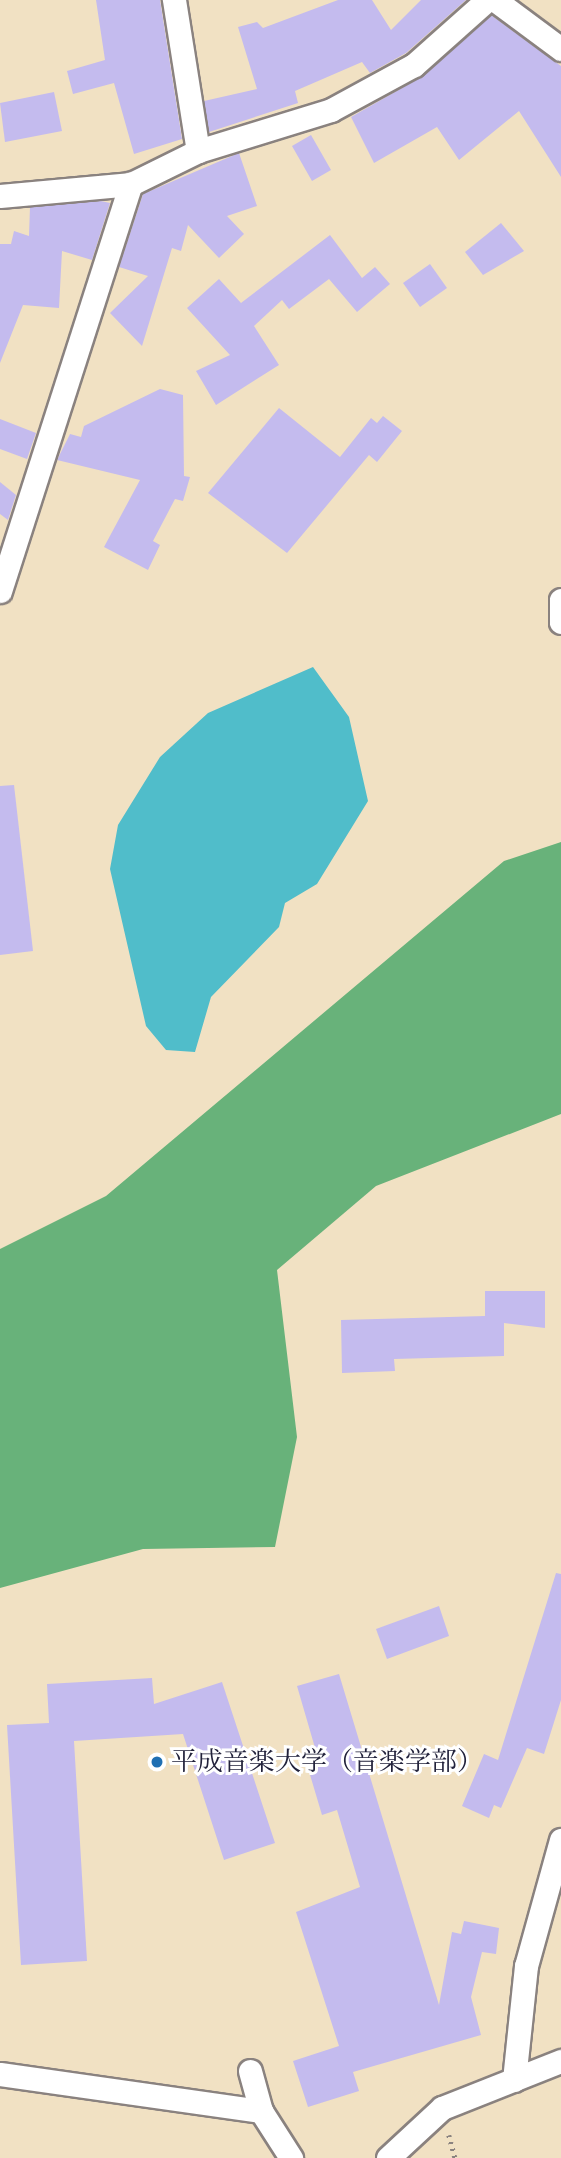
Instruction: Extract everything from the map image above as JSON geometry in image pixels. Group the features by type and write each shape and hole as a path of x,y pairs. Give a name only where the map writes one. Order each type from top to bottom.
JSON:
{"street":[{"path":"174,0 198,151"},
{"path":"0,196 131,184 198,151 269,133 376,89 432,51 487,0"},
{"path":"495,0 561,49"},
{"path":"0,590 131,184"},
{"path":"561,600 561,622"},
{"path":"514,2080 526,1966 561,1840"},
{"path":"388,2158 442,2109 561,2062"},
{"path":"250,2071 261,2111 291,2158"},
{"path":"0,2074 261,2111"}],"green space":[{"path":"561,842 561,1114 376,1186 277,1270 297,1437 275,1547 143,1549 0,1588 0,1249 106,1196 504,861"}],"water":[{"path":"313,667 349,717 368,801 317,884 285,903 279,927 211,997 195,1052 166,1050 146,1026 110,869 118,825 160,757 208,713"}],"building":[{"path":"96,0 160,0 182,139 134,154 114,83 73,94 67,71 105,60"},
{"path":"338,0 372,0 391,30 421,0 466,0 406,53 370,73 362,62 295,91 298,103 209,132 204,101 257,89 238,27 257,22 263,28"},
{"path":"491,15 561,66 561,177 519,111 459,160 437,127 374,163 351,117 423,76"},
{"path":"54,92 62,131 5,142 0,103"},
{"path":"311,135 331,170 312,181 292,146"},
{"path":"239,153 257,206 227,216 244,234 219,258 188,225 181,251 172,248 142,346 110,313 148,276 119,267 143,194"},
{"path":"101,201 110,203 92,260 62,251 59,308 23,305 0,363 0,244 11,244 14,231 29,236 30,207"},
{"path":"501,223 524,251 483,275 465,252"},
{"path":"330,235 362,278 375,267 390,284 357,312 329,279 289,309 282,300 254,326 279,365 216,405 196,371 230,355 187,308 219,279 241,303"},
{"path":"430,264 447,288 420,307 403,283"},
{"path":"160,389 183,395 184,476 190,477 183,501 175,499 153,541 160,545 148,570 104,547 140,480 57,460 70,434 81,437 84,426"},
{"path":"279,408 340,457 371,418 377,423 383,416 402,431 377,462 369,455 287,553 208,493"},
{"path":"0,419 36,433 27,459 0,449"},
{"path":"0,482 16,495 8,520 0,514"},
{"path":"14,785 33,951 0,955 0,786"},
{"path":"485,1291 545,1291 545,1328 504,1323 504,1356 394,1359 395,1371 342,1373 341,1320 485,1316"},
{"path":"556,1573 561,1574 561,1700 544,1754 527,1748 501,1808 494,1805 489,1818 462,1806 484,1754 498,1760"},
{"path":"439,1606 449,1636 387,1659 376,1629"},
{"path":"339,1674 439,2005 452,1932 461,1934 464,1921 499,1928 496,1954 482,1952 471,1997 481,2035 353,2072 359,2091 308,2107 293,2061 339,2046 296,1912 360,1887 337,1810 322,1815 308,1768 320,1765 297,1686"},
{"path":"152,1678 154,1704 222,1682 275,1843 224,1860 183,1734 74,1741 87,1961 21,1965 7,1725 49,1723 47,1684"}],"place":[{"name":"平成音楽大学（音楽学部）","path":"157,1762"}]}
